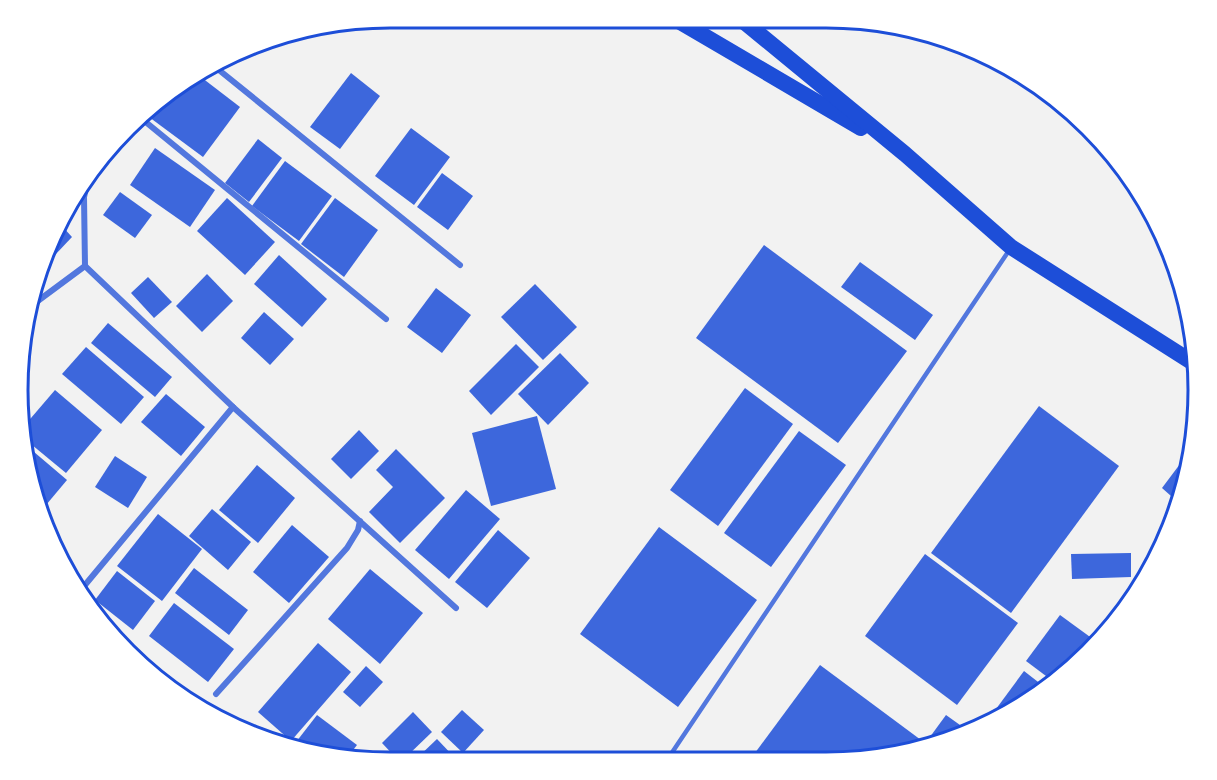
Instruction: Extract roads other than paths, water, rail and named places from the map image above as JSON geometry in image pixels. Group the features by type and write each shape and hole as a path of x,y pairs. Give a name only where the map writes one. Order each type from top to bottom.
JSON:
{"highway":[{"path":"690,28 905,154"},
{"path":"752,28 905,154 1011,247 1187,359"}],"street":[{"path":"220,71 460,265"},
{"path":"147,123 386,320"},
{"path":"84,197 85,266 233,407 456,608"},
{"path":"40,299 85,266"},
{"path":"85,585 233,407"},
{"path":"216,694 347,548 358,530 360,521"}],"lane":[{"path":"672,752 1011,247"}]}
